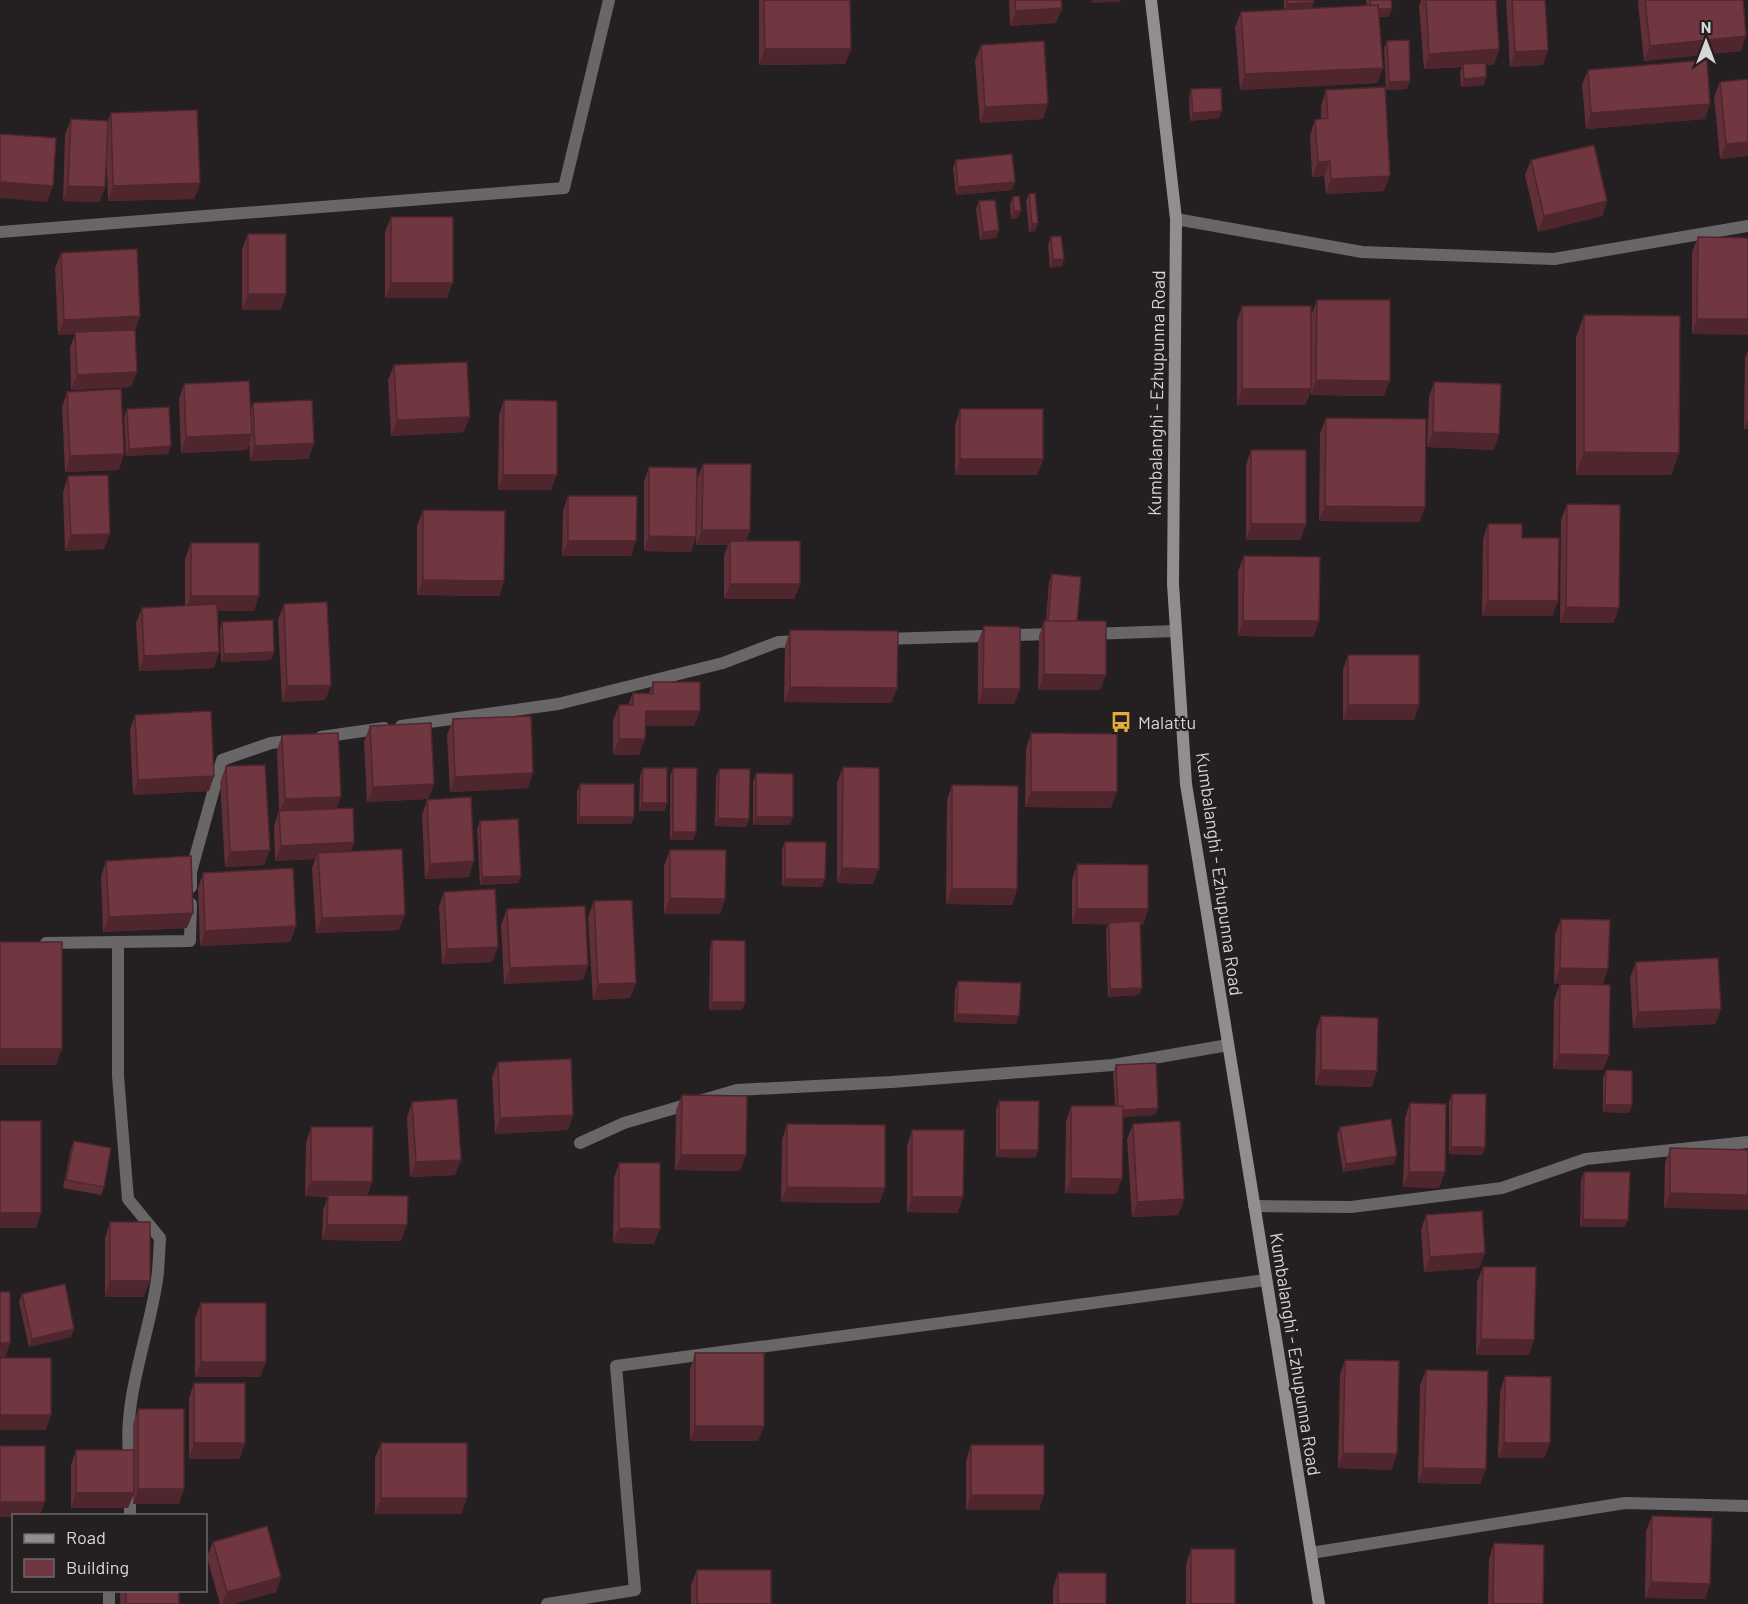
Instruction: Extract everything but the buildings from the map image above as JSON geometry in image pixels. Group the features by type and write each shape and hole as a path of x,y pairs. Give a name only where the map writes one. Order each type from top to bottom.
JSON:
{"main road":[{"name":"Kumbalanghi - Ezhupunna Road","path":"1151,0 1176,219 1173,584 1186,784 1319,1604"}],"street":[{"path":"0,232 564,188 609,0"},
{"path":"1176,219 1362,252 1554,259 1748,226"},
{"path":"871,640 1175,631"},
{"path":"35,943 190,941 191,872 222,760 271,744 558,704 723,663 778,642 813,641"},
{"path":"118,943 118,1076 128,1199 160,1238 157,1280 138,1358 127,1446 130,1463 130,1514"},
{"path":"580,1143 624,1124 737,1090 892,1082 1113,1065 1228,1045"},
{"path":"1254,1206 1352,1207 1490,1190 1586,1159 1748,1142"},
{"path":"547,1604 635,1590 616,1366 1266,1280"},
{"path":"1311,1553 1625,1503 1748,1506"}],"place":[{"name":"Malattu","path":"1121,722"}]}
